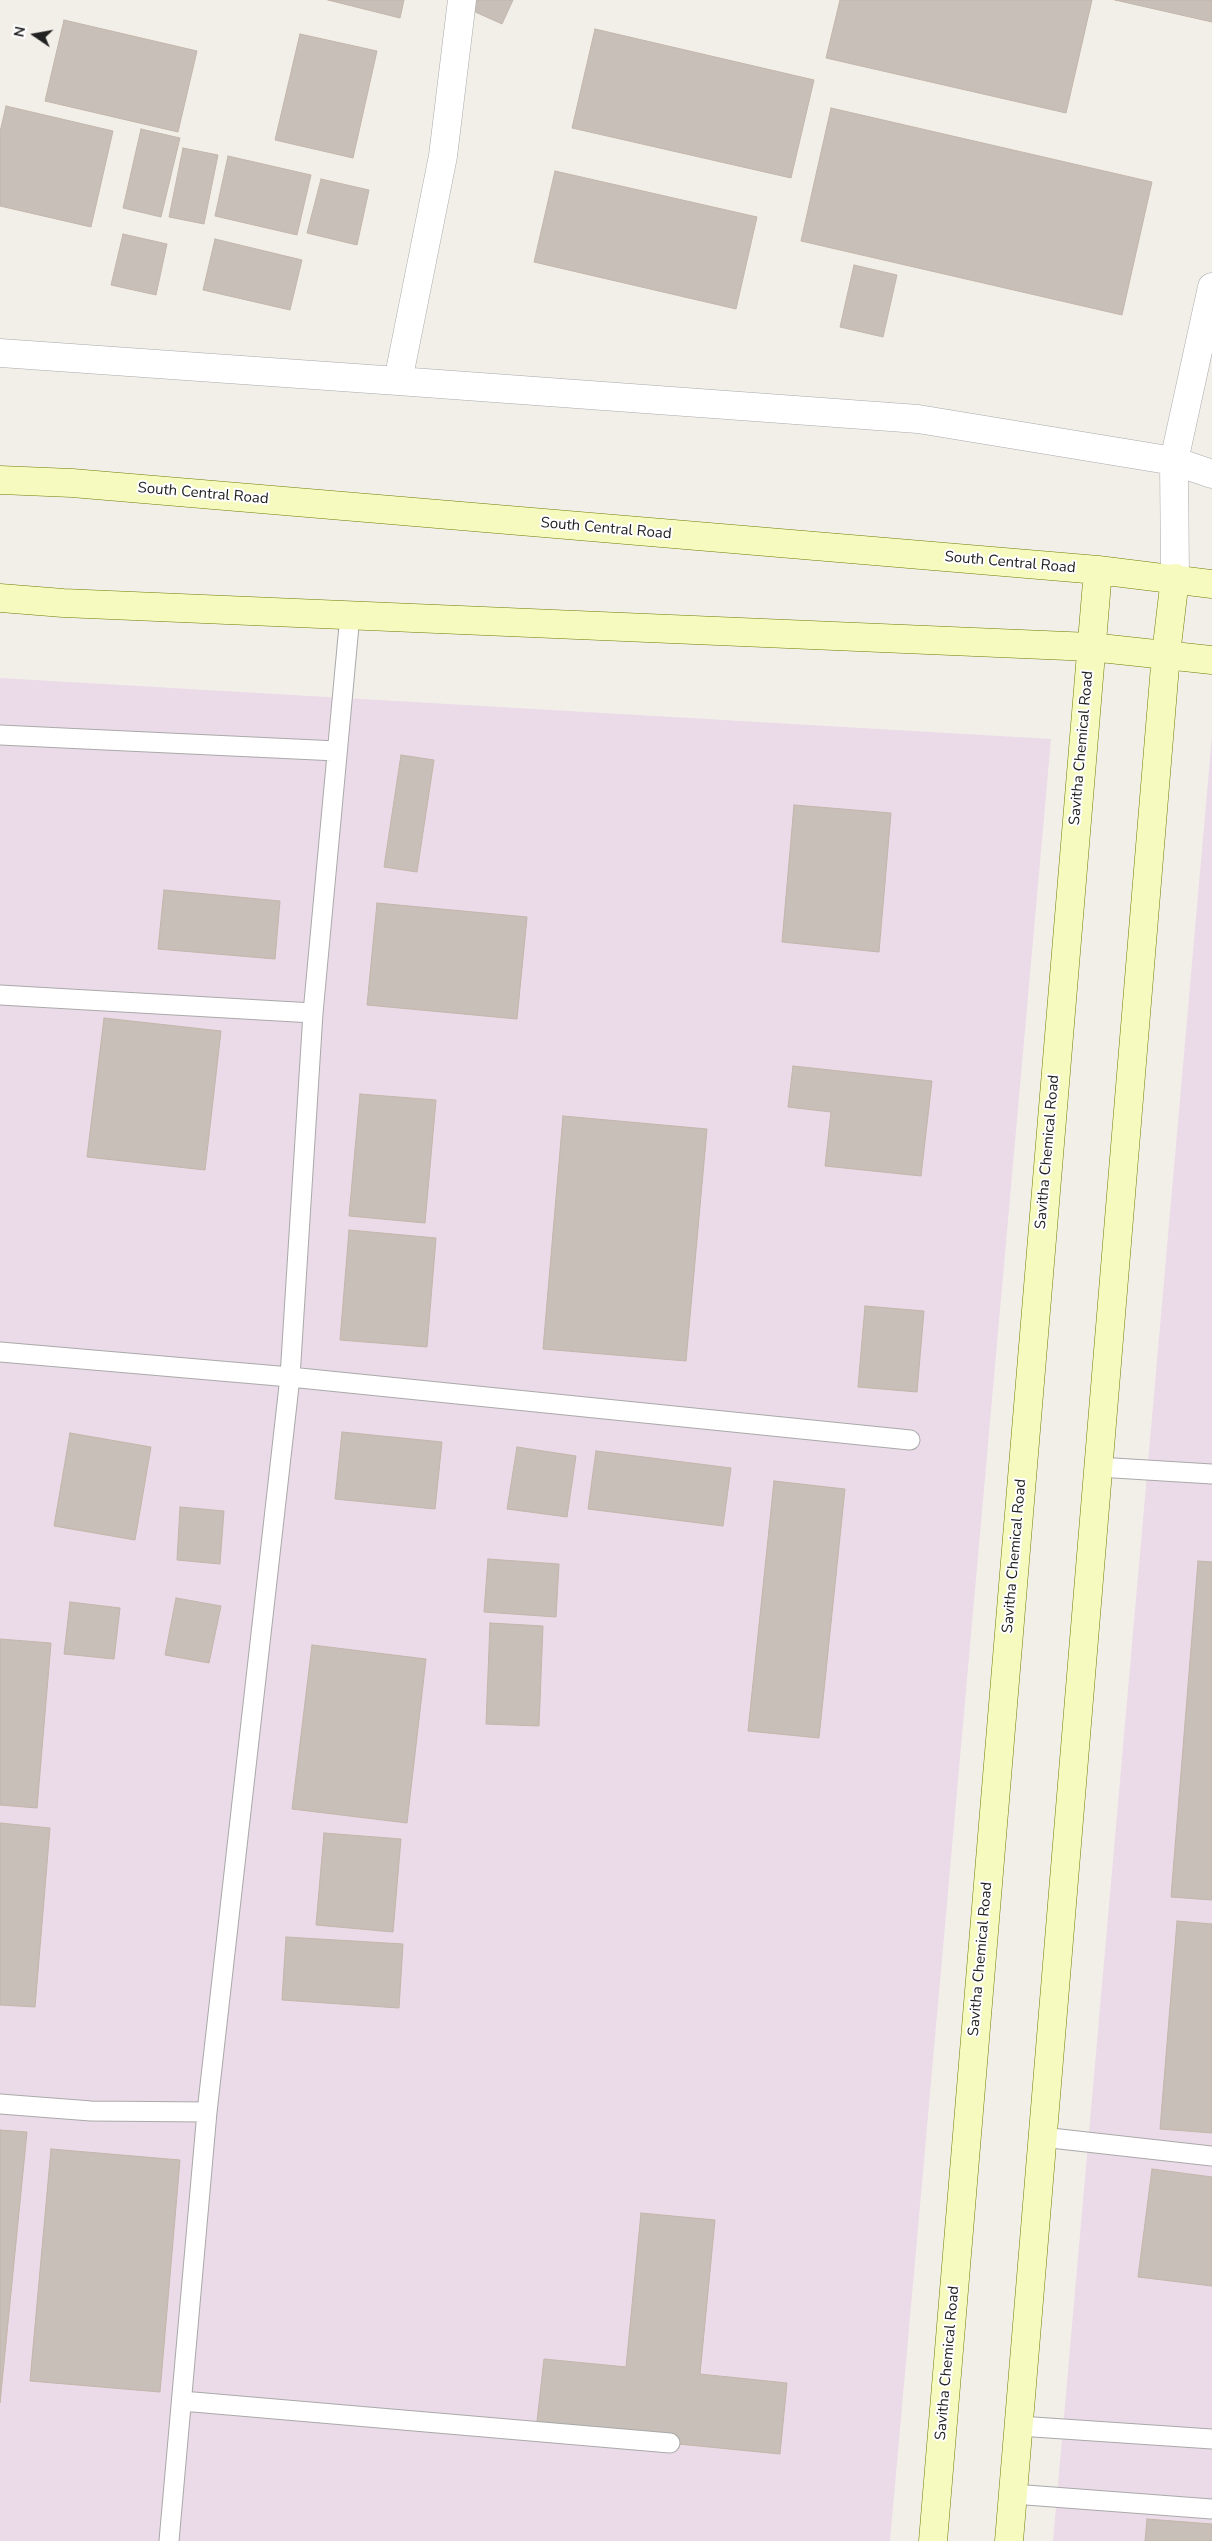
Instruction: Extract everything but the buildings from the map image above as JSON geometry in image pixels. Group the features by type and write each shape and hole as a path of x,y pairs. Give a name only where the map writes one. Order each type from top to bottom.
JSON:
{"main road":[{"name":"South Central Road","path":"0,480 72,483 1098,570 1212,584"},
{"name":"Savitha Chemical Road","path":"933,2541 1098,570"},
{"path":"1009,2541 1166,654 1174,578"},
{"path":"0,598 73,604 1091,647 1212,660"}],"street":[{"path":"398,381 443,156 462,0"},
{"path":"1174,578 1174,461 1212,287"},
{"path":"0,353 918,419 1174,461 1212,474"}],"lane":[{"path":"169,2541 207,2112 290,1377 313,1013 350,616"},
{"path":"0,735 337,752"},
{"path":"0,995 313,1013"},
{"path":"0,1352 290,1377 910,1440"},
{"path":"1098,1467 1212,1474"},
{"path":"0,2104 91,2111 207,2112"},
{"path":"1042,2137 1212,2156"},
{"path":"182,2401 670,2443"},
{"path":"1019,2426 1212,2438"},
{"path":"1013,2494 1212,2509"}],"shaded area":[{"path":"0,678 1051,739 890,2541 0,2541"},
{"path":"1212,736 1212,2541 1053,2541"}]}
